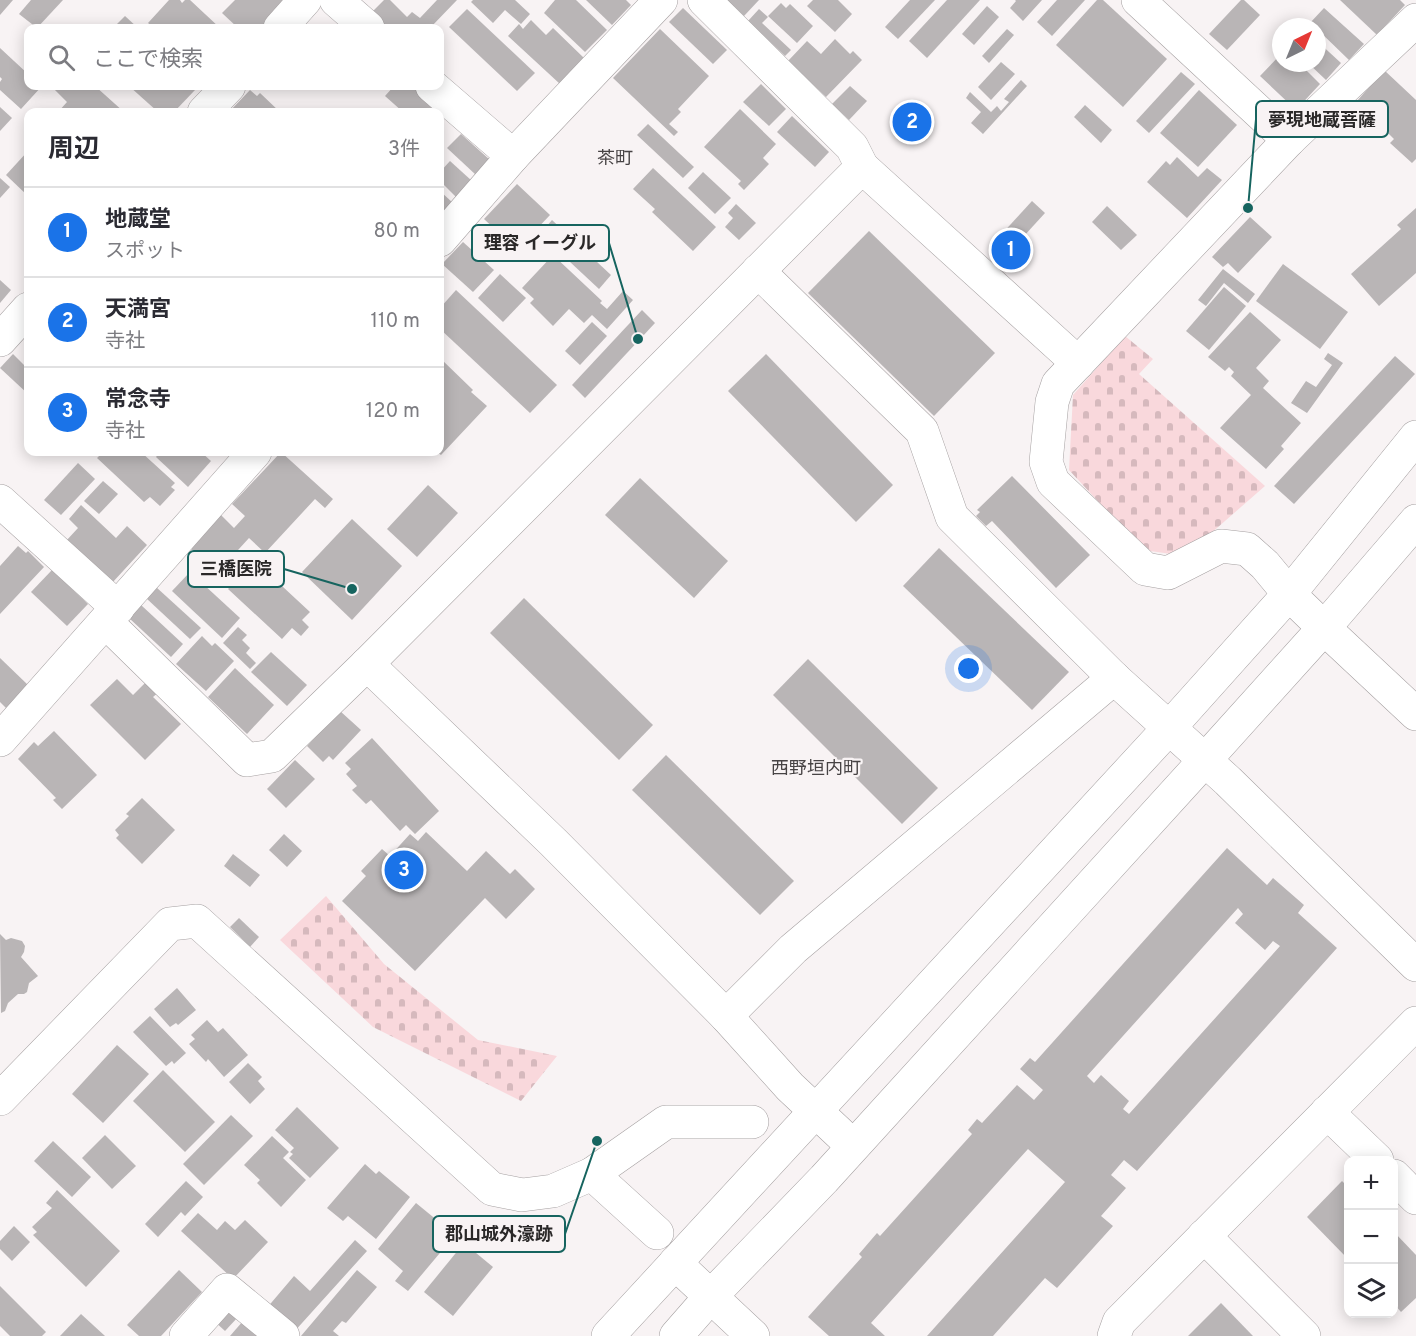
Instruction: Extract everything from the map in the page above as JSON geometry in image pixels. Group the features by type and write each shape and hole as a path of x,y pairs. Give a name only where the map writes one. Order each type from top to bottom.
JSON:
{"street":[{"path":"284,24 305,0"},
{"path":"336,0 363,24"},
{"path":"444,235 513,156 661,0"},
{"path":"704,0 852,147 862,167 1078,363"},
{"path":"1138,0 1289,140"},
{"path":"1416,20 1289,140 1058,384 1052,402 1046,462 1053,482 1145,569 1168,573 1221,546 1247,549 1289,594 1416,714"},
{"path":"208,108 225,90"},
{"path":"437,90 513,156"},
{"path":"0,501 112,615 247,760 272,756 367,664 862,167"},
{"path":"758,271 922,431 952,517 1114,678 1205,760 1416,965"},
{"path":"0,340 24,313"},
{"path":"608,1336 1289,594 1416,437"},
{"path":"0,740 251,456"},
{"path":"676,1336 853,1146 1205,760 1324,628 1416,521"},
{"path":"367,664 553,842 726,1016 790,1088 853,1146"},
{"path":"726,1016 794,949 1114,678"},
{"path":"0,1099 170,924 197,921 492,1189 522,1195 553,1191 592,1174 666,1122 752,1122"},
{"path":"1114,1336 1119,1322 1416,1023"},
{"path":"1327,1112 1372,1156"},
{"path":"592,1174 657,1233"},
{"path":"1398,1180 1416,1198"},
{"path":"1204,1236 1304,1336"},
{"path":"675,1263 753,1336"},
{"path":"186,1336 226,1290 283,1336"}],"green space":[{"path":"1125,336 1153,359 1139,374 1265,486 1185,556 1143,550 1069,470 1073,395"},
{"path":"326,896 384,964 478,1040 557,1056 521,1101 373,1027 280,940"}],"building":[{"path":"0,0 13,0 0,15"},
{"path":"31,0 63,0 41,24 32,24 19,14"},
{"path":"169,0 180,0 182,3 190,0 216,24 149,24"},
{"path":"235,0 289,0 266,24 234,24 222,13"},
{"path":"384,0 390,0 407,17 412,12 420,18 437,0 457,0 434,24 381,24 370,14"},
{"path":"473,0 515,0 530,14 521,24 505,10 493,23 471,2"},
{"path":"555,0 576,0 607,30 585,52 544,13"},
{"path":"586,0 626,0 631,5 612,25"},
{"path":"727,0 759,0 744,16"},
{"path":"813,0 838,0 852,14 835,32 807,6"},
{"path":"910,0 935,0 898,39 885,27"},
{"path":"947,0 980,0 927,58 909,41"},
{"path":"1015,0 1042,0 1023,21 1010,8"},
{"path":"1057,0 1085,0 1052,36 1037,22"},
{"path":"1097,0 1103,0 1167,59 1123,107 1056,45"},
{"path":"1241,0 1244,0 1260,15 1227,50 1209,34"},
{"path":"1340,0 1400,0 1405,5 1377,35"},
{"path":"781,3 786,8 790,4 813,26 797,43 768,16"},
{"path":"987,6 999,17 974,45 962,34"},
{"path":"683,8 727,50 713,64 669,22"},
{"path":"1324,8 1364,44 1349,60 1326,38 1326,18 1315,18"},
{"path":"467,9 535,73 517,91 449,27"},
{"path":"759,9 768,17 762,23 791,50 785,56 748,21"},
{"path":"125,16 134,24 117,24"},
{"path":"531,20 546,35 553,28 584,58 560,84 508,36 519,24 523,29"},
{"path":"660,29 709,76 678,109 681,112 669,124 678,132 674,136 613,78"},
{"path":"1007,29 1014,35 989,63 982,56"},
{"path":"835,39 850,54 853,51 862,60 826,97 788,61 807,41 821,54"},
{"path":"0,48 24,70 24,90 38,90 21,109 0,90 2,79 0,77"},
{"path":"1326,49 1341,63 1326,80 1318,72 1326,72"},
{"path":"1001,62 1015,74 991,100 978,87"},
{"path":"1272,63 1272,72 1308,72 1320,84 1296,110 1260,76"},
{"path":"1384,70 1416,100 1416,159 1412,163 1390,143 1394,139 1379,124 1376,127 1362,115 1367,110 1357,101"},
{"path":"1181,72 1195,84 1149,133 1136,121"},
{"path":"1021,80 1027,86 983,134 971,123 981,112 966,98 970,92 991,112 997,106 1001,111 1009,102 1004,99"},
{"path":"761,84 786,109 769,126 743,102"},
{"path":"850,86 867,101 849,120 832,104"},
{"path":"55,90 99,90 120,108 62,108 67,102"},
{"path":"133,90 195,90 178,108 154,108"},
{"path":"250,90 257,96 260,93 276,108 233,108"},
{"path":"390,90 416,90 436,108 398,108 385,96"},
{"path":"1199,90 1237,125 1198,167 1160,133"},
{"path":"1085,105 1112,130 1101,143 1074,117"},
{"path":"0,107 12,118 0,131"},
{"path":"740,109 776,144 763,158 769,164 744,190 738,184 741,181 704,147"},
{"path":"792,116 829,152 815,167 777,132"},
{"path":"648,124 694,167 683,178 637,135"},
{"path":"461,134 490,160 476,175 447,148"},
{"path":"24,155 24,192 6,175"},
{"path":"1177,157 1198,177 1207,168 1222,180 1187,218 1147,182 1166,161 1170,165"},
{"path":"450,161 472,181 457,198 444,185 444,168"},
{"path":"653,168 716,227 693,251 652,212 655,209 633,189"},
{"path":"703,172 731,198 715,214 688,188"},
{"path":"0,178 10,187 0,198"},
{"path":"517,184 550,215 517,250 484,219"},
{"path":"444,195 453,203 444,213"},
{"path":"1032,201 1045,213 1003,259 990,247"},
{"path":"736,204 756,223 739,240 725,227 733,218 728,213"},
{"path":"1107,206 1137,235 1121,250 1092,222"},
{"path":"1416,208 1416,273 1379,306 1351,274 1401,229 1397,225"},
{"path":"1250,217 1272,237 1238,273 1228,263 1223,267 1212,257"},
{"path":"552,220 611,275 599,289 540,234"},
{"path":"869,231 995,353 934,416 808,293"},
{"path":"463,242 494,270 473,292 444,266 444,262"},
{"path":"553,255 602,301 600,303 607,309 623,291 633,300 607,329 592,315 584,323 569,309 553,326 530,303 534,299 522,288"},
{"path":"1283,264 1348,312 1320,349 1256,301"},
{"path":"1223,269 1255,294 1248,303 1224,283 1206,306 1198,300"},
{"path":"500,274 526,298 503,322 478,298"},
{"path":"0,280 11,290 0,303"},
{"path":"1224,287 1246,306 1209,350 1186,331"},
{"path":"456,290 557,385 530,413 444,333 444,304"},
{"path":"642,310 655,323 585,398 572,385"},
{"path":"1250,312 1281,340 1256,368 1269,381 1263,388 1301,423 1281,446 1284,449 1266,469 1220,428 1251,395 1231,376 1234,372 1229,367 1225,371 1208,357"},
{"path":"592,322 607,336 580,365 565,351"},
{"path":"1328,353 1343,363 1307,413 1291,403 1306,381 1316,387 1332,365 1324,359"},
{"path":"13,354 24,365 24,390 0,368"},
{"path":"766,354 893,485 856,522 728,391"},
{"path":"1395,356 1415,374 1294,504 1274,486"},
{"path":"444,362 487,406 444,452"},
{"path":"99,456 145,456 175,483 171,487 175,490 160,506 150,497 144,502 97,458"},
{"path":"205,456 211,461 188,487 156,457"},
{"path":"277,456 285,456 333,499 325,508 315,499 265,553 249,538 217,573 190,548 221,515 234,528 245,516 232,504"},
{"path":"78,463 95,479 61,515 44,500"},
{"path":"1012,476 1090,555 1056,588 992,521 986,526 976,516 980,512 977,510"},
{"path":"640,478 728,561 694,598 605,515"},
{"path":"103,481 118,494 99,514 84,501"},
{"path":"428,485 458,513 417,557 387,529"},
{"path":"81,505 116,538 127,526 147,545 112,583 66,541 78,528 69,519"},
{"path":"352,519 402,566 352,620 302,572"},
{"path":"18,546 26,553 28,551 44,567 0,614 0,566"},
{"path":"939,548 1069,672 1032,710 903,586"},
{"path":"255,561 310,612 302,620 309,627 301,636 292,628 282,639 228,589"},
{"path":"52,570 88,604 67,626 31,592"},
{"path":"190,572 240,618 222,638 172,591"},
{"path":"156,587 201,628 190,639 146,598"},
{"path":"524,598 653,725 619,760 490,633"},
{"path":"141,605 183,644 171,657 129,618"},
{"path":"238,627 247,635 242,640 250,648 246,653 256,663 250,669 223,643"},
{"path":"202,636 212,646 215,643 234,661 206,691 176,664"},
{"path":"271,652 307,685 287,706 251,672"},
{"path":"0,658 28,685 6,708 0,702"},
{"path":"808,659 938,788 902,824 773,695"},
{"path":"235,668 274,705 247,734 208,697"},
{"path":"117,679 133,695 148,680 160,691 153,697 181,724 145,760 90,705"},
{"path":"340,711 361,730 333,760 329,756 323,762 307,746"},
{"path":"54,731 97,775 62,809 53,800 56,798 18,759 34,742 38,746"},
{"path":"372,738 439,811 415,834 406,825 400,831 371,800 366,804 352,790 357,786 346,774 351,769 345,763"},
{"path":"666,755 794,881 760,915 632,790"},
{"path":"295,760 315,779 286,808 267,789"},
{"path":"142,798 175,830 142,864 116,838 119,835 115,830 129,816 126,814"},
{"path":"426,832 467,871 486,851 510,874 515,869 535,889 506,919 485,898 415,971 342,901 366,876 361,871 382,849 390,856 410,834 418,841"},
{"path":"284,834 302,851 287,867 269,850"},
{"path":"1227,848 1267,885 1273,878 1304,905 1298,913 1337,948 1137,1171 1124,1160 1111,1175 1126,1188 1101,1216 1113,1226 1057,1288 1045,1278 993,1336 927,1336 1065,1182 1028,1149 871,1323 885,1336 829,1336 808,1317 862,1257 859,1254 877,1233 880,1236 972,1134 968,1130 977,1119 982,1123 1017,1085 1034,1100 1043,1090 1020,1069 1030,1058 1035,1062","holes":["1238,908 1243,914 1235,923 1265,950 1273,941 1280,946 1129,1114 1123,1109 1129,1101 1101,1075 1094,1083 1087,1076"]},
{"path":"233,854 260,875 250,887 224,866"},
{"path":"239,918 259,937 250,947 230,927"},
{"path":"0,934 6,940 11,938 22,941 25,946 21,957 38,976 29,983 27,992 18,994 1,1013"},
{"path":"177,988 196,1010 178,1025 176,1023 170,1027 154,1009"},
{"path":"150,1016 186,1053 174,1064 172,1061 166,1066 133,1032"},
{"path":"207,1020 218,1032 223,1028 248,1055 224,1077 208,1059 206,1062 189,1044 195,1039 191,1035"},
{"path":"117,1045 149,1074 103,1123 72,1094"},
{"path":"248,1063 262,1077 258,1081 265,1089 250,1104 229,1082"},
{"path":"163,1070 215,1122 185,1152 133,1101"},
{"path":"297,1107 339,1148 310,1178 289,1158 294,1148 275,1130"},
{"path":"231,1115 253,1136 204,1185 183,1164"},
{"path":"105,1135 136,1166 112,1189 82,1158"},
{"path":"272,1136 289,1152 283,1158 306,1180 281,1207 257,1183 260,1180 244,1165"},
{"path":"53,1141 91,1177 72,1197 34,1161"},
{"path":"365,1164 376,1174 379,1171 410,1197 376,1239 348,1216 343,1221 327,1208"},
{"path":"186,1181 203,1197 185,1216 181,1212 158,1237 145,1224"},
{"path":"1342,1181 1344,1183 1344,1255 1307,1217"},
{"path":"57,1190 120,1251 86,1287 33,1235 37,1232 32,1227 52,1208 46,1203"},
{"path":"416,1203 455,1235 408,1291 395,1281 403,1271 378,1249"},
{"path":"198,1213 217,1230 225,1221 235,1230 245,1220 268,1242 233,1279 181,1231"},
{"path":"14,1226 30,1242 12,1261 0,1249 0,1241"},
{"path":"1398,1236 1416,1255 1416,1298 1401,1312 1398,1309"},
{"path":"355,1240 367,1251 293,1333 266,1309 294,1276 310,1291"},
{"path":"464,1243 493,1267 453,1316 424,1292"},
{"path":"179,1270 202,1292 161,1336 139,1336 127,1325"},
{"path":"357,1270 377,1287 346,1323 342,1321 333,1331 339,1336 301,1336"},
{"path":"0,1286 46,1332 42,1336 10,1336 0,1326"},
{"path":"1221,1303 1253,1336 1188,1336"},
{"path":"226,1306 238,1317 225,1331 213,1320"},
{"path":"81,1314 105,1336 60,1336"},
{"path":"243,1321 259,1336 230,1336"}],"place":[{"name":"天満宮","path":"912,122"},
{"name":"夢現地蔵菩薩","path":"1248,208"},
{"name":"地蔵堂","path":"1011,250"},
{"name":"理容 イーグル","path":"638,339"},
{"name":"三橋医院","path":"352,589"},
{"name":"常念寺","path":"404,870"},
{"name":"郡山城外濠跡","path":"597,1141"}],"district":[{"name":"茶町","path":"615,159"},
{"name":"西野垣内町","path":"816,769"}]}
